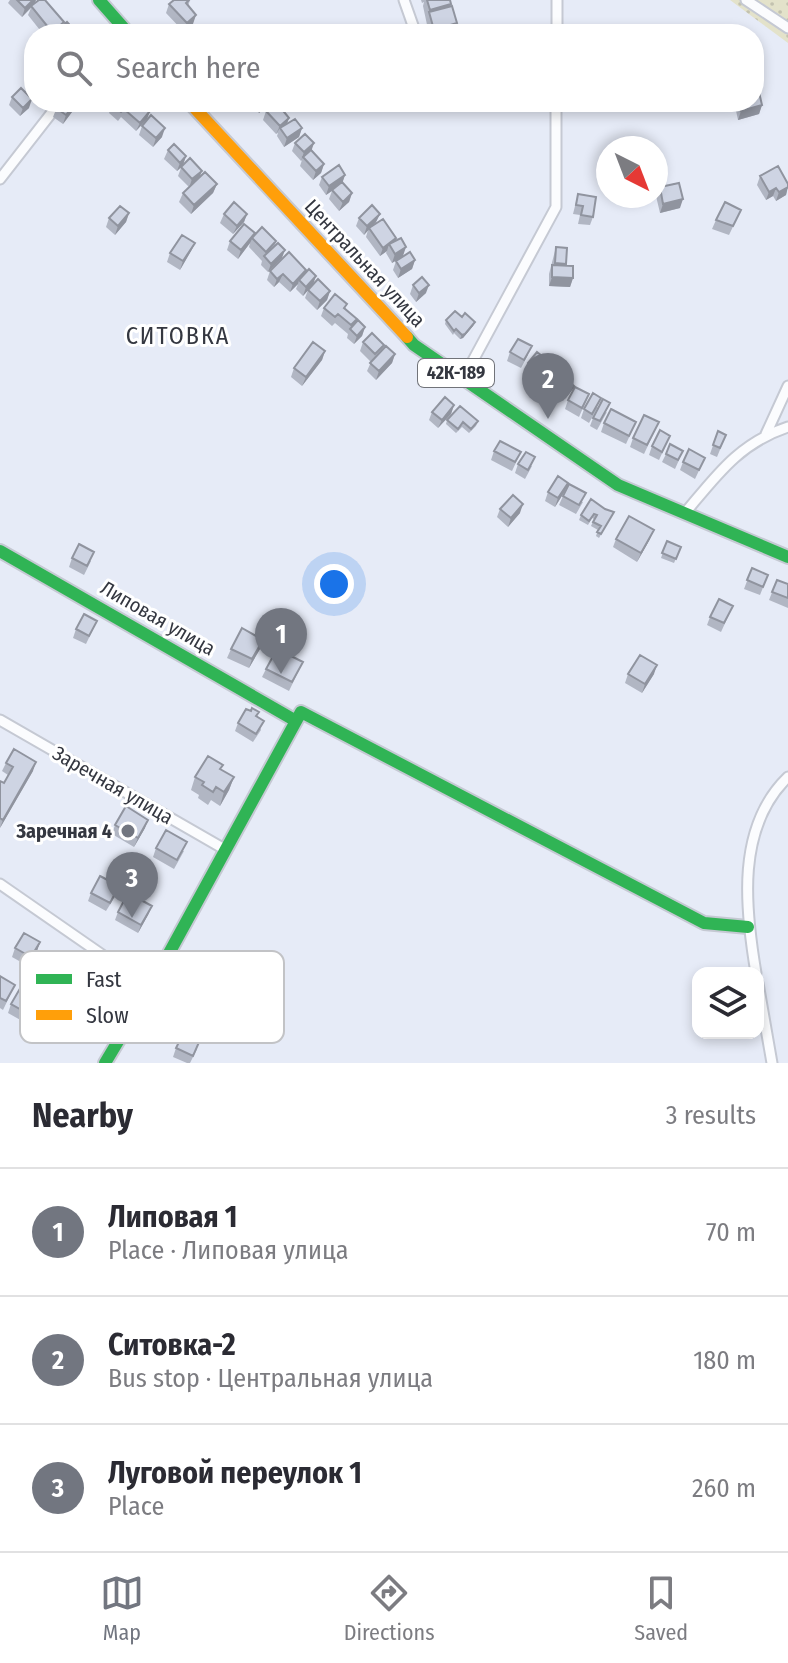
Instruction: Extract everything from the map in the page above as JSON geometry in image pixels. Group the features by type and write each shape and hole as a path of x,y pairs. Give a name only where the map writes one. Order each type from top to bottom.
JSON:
{"street":[{"path":"99,0 118,24"},
{"path":"404,0 412,24"},
{"path":"557,0 557,24"},
{"path":"746,0 788,28"},
{"path":"0,179 52,112"},
{"name":"Центральная улица","path":"198,112 414,345 618,485 788,557"},
{"path":"463,379 556,207 556,112"},
{"path":"766,434 788,386"},
{"path":"685,513 730,459 766,434 788,427"},
{"name":"Липовая улица","path":"0,551 296,721"},
{"path":"170,951 301,712 704,923 748,927"},
{"name":"Заречная улица","path":"0,720 226,850"},
{"path":"755,967 748,927 750,846 772,793 788,777"},
{"path":"0,884 97,951"},
{"path":"764,1017 772,1063"},
{"path":"105,1063 117,1043"}],"green space":[{"path":"730,0 788,0 788,43"}],"building":[{"path":"17,0 33,0 25,8"},
{"path":"45,0 64,22 46,24 31,6"},
{"path":"174,0 189,0 186,3 196,15 187,23 169,4"},
{"path":"427,0 450,0 451,4 430,10"},
{"path":"452,6 457,23 432,24 429,12"},
{"path":"21,88 24,91 24,107 23,108 12,97"},
{"path":"127,112 149,112 140,123"},
{"path":"267,112 284,112 289,118 280,126"},
{"path":"151,115 165,128 156,138 142,126"},
{"path":"295,119 302,128 287,138 280,128"},
{"path":"305,134 314,143 304,152 295,143"},
{"path":"174,144 186,156 180,163 168,150"},
{"path":"311,150 324,164 316,171 303,157"},
{"path":"190,158 202,171 192,179 181,167"},
{"path":"339,165 345,175 329,186 322,177"},
{"path":"778,166 788,187 779,192 776,188 769,192 760,176"},
{"path":"205,172 217,184 194,205 183,193"},
{"path":"342,182 352,193 343,202 332,190"},
{"path":"679,183 683,199 668,203 668,185"},
{"path":"578,194 596,197 593,217 581,215 583,206 576,205"},
{"path":"234,202 247,214 237,226 224,214"},
{"path":"725,202 741,210 733,226 716,220"},
{"path":"372,205 380,214 367,226 359,218"},
{"path":"120,206 129,213 118,226 109,218"},
{"path":"383,219 396,238 383,248 369,228"},
{"path":"244,224 255,233 241,250 230,241"},
{"path":"262,227 276,241 266,252 252,238"},
{"path":"182,235 195,243 183,261 170,253"},
{"path":"401,238 406,247 395,254 389,244"},
{"path":"278,243 285,250 271,264 264,256"},
{"path":"556,247 567,248 566,264 555,263"},
{"path":"289,252 306,270 293,284 283,274 277,279 270,271"},
{"path":"410,252 415,260 401,269 396,261"},
{"path":"552,265 573,266 573,278 552,277"},
{"path":"309,269 316,276 306,287 299,280"},
{"path":"422,277 429,285 419,293 413,285"},
{"path":"318,279 330,291 320,301 308,290"},
{"path":"335,294 347,304 344,308 357,319 351,325 324,308"},
{"path":"455,311 462,317 465,313 475,322 465,334 456,329 454,331 446,320"},
{"path":"358,320 365,327 357,336 350,329"},
{"path":"372,333 384,345 375,354 363,342"},
{"path":"518,339 532,346 524,360 510,352"},
{"path":"313,342 325,351 306,377 294,368"},
{"path":"386,346 395,354 379,371 370,363"},
{"path":"537,352 556,367 547,378 541,373 539,375 528,363"},
{"path":"558,373 574,386 565,397 555,389 558,386 552,381"},
{"path":"575,387 589,394 582,408 568,400"},
{"path":"593,393 601,398 592,414 584,409"},
{"path":"445,397 454,405 442,420 432,412"},
{"path":"603,399 610,403 600,421 593,418"},
{"path":"460,406 478,421 471,429 463,422 458,429 447,420"},
{"path":"611,409 636,422 629,436 604,423"},
{"path":"644,415 659,422 647,445 633,438"},
{"path":"660,430 670,436 662,452 652,446"},
{"path":"718,431 726,435 720,448 713,445"},
{"path":"500,441 521,452 515,462 494,451"},
{"path":"670,444 683,451 678,460 666,454"},
{"path":"689,449 705,458 699,470 683,462"},
{"path":"526,452 535,457 528,470 518,464"},
{"path":"558,476 568,483 558,498 548,492"},
{"path":"569,484 586,493 579,505 563,496"},
{"path":"513,495 523,504 511,518 500,509"},
{"path":"591,499 614,512 601,534 597,532 601,526 593,522 597,515 594,514 589,521 581,515"},
{"path":"629,516 654,530 641,553 616,539"},
{"path":"667,541 681,547 676,559 662,553"},
{"path":"79,544 94,552 87,566 72,558"},
{"path":"752,568 768,575 763,587 747,580"},
{"path":"777,580 788,584 788,598 772,592"},
{"path":"719,599 733,606 724,623 710,617"},
{"path":"84,614 97,621 89,636 76,629"},
{"path":"242,628 263,640 252,659 231,649"},
{"path":"277,649 303,662 292,682 266,669"},
{"path":"640,655 657,665 645,684 628,674"},
{"path":"252,708 259,712 256,716 264,721 256,734 238,723 246,709 251,711"},
{"path":"14,749 36,762 3,820 0,818 0,781 4,783 13,767 6,763"},
{"path":"208,756 223,765 220,769 234,777 224,792 216,787 213,792 195,777"},
{"path":"126,806 148,820 138,838 115,825"},
{"path":"166,830 187,842 177,860 156,848"},
{"path":"100,876 119,886 110,903 91,893"},
{"path":"128,893 152,906 141,925 118,912"},
{"path":"24,933 40,942 35,951 15,948"},
{"path":"0,976 15,985 6,1001 0,998"},
{"path":"20,988 20,1009 11,1004"},
{"path":"178,1043 199,1043 193,1056 176,1048"}],"traffic: fast":[{"path":"99,0 120,24"},
{"path":"407,337 414,345 618,485 788,557"},
{"path":"0,551 296,721"},
{"path":"170,951 301,712 704,923 748,927"},
{"path":"105,1063 117,1043"}],"traffic: slow":[{"path":"198,112 407,337"}],"place":[{"name":"Ситовка-2","path":"548,419"},
{"name":"Липовая 1","path":"281,674"},
{"name":"Заречная 4","path":"128,831"},
{"name":"Луговой переулок 1","path":"132,918"}],"district":[{"name":"СИТОВКА","path":"178,336"}]}
